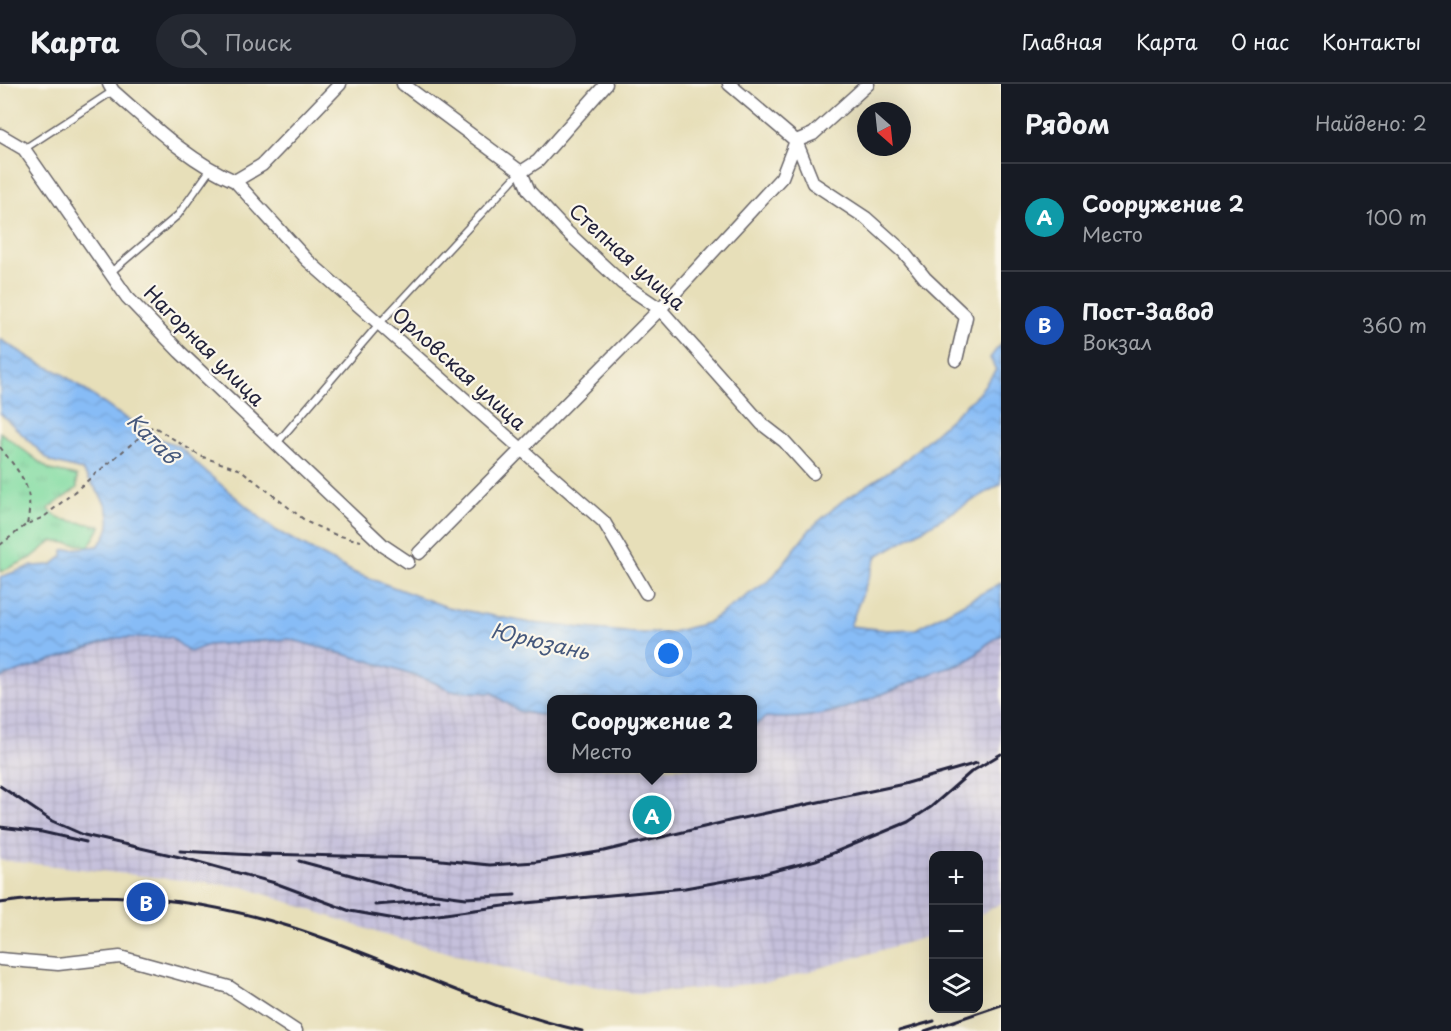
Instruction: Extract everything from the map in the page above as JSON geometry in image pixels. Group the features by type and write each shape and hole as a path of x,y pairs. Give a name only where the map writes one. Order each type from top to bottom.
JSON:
{"street":[{"path":"111,87 210,170 235,181 262,165 340,84"},
{"name":"Степная улица","path":"403,84 521,172 529,191 566,231 622,283 660,309 762,424 784,441 813,473"},
{"path":"521,172 538,161 606,84"},
{"path":"729,84 796,141 813,183 866,218 904,252 925,278 966,317 956,360"},
{"path":"419,553 660,309 782,177 796,141 813,134 868,84"},
{"name":"Нагорная улица","path":"0,135 24,149 127,297 276,445 384,546 408,562"},
{"name":"Орловская улица","path":"235,181 286,240 521,451 604,522 646,593"},
{"path":"0,959 58,964 120,957 229,987 296,1031"}],"lane":[{"path":"24,149 111,87"},
{"path":"111,272 178,215 210,170"},
{"path":"276,445 379,324 521,172"}],"path":[{"path":"0,545 27,525 44,517 153,426 200,456 241,470 307,522 336,535 365,542"},
{"path":"0,447 26,485 32,503 27,525"}],"shaded area":[{"path":"1001,635 1001,903 983,913 983,851 929,851 929,936 772,982 637,994 530,975 381,934 244,887 0,860 0,678 117,638 170,637 190,652 208,645 289,639 372,662 433,682 451,691 492,693 518,711 547,716 547,773 757,773 757,724 766,716 804,716 857,705 946,667 956,666 987,641"}],"green space":[{"path":"0,432 50,470 77,476 77,488 48,509 60,519 101,526 89,546 52,541 31,558 0,572"}],"water":[{"path":"0,339 37,362 61,373 116,412 160,439 179,446 200,467 275,530 355,573 447,607 531,623 637,633 668,633 707,623 771,579 811,528 841,502 902,463 978,394 996,370 990,358 1001,343 1001,484 877,556 850,626 887,630 916,629 1001,583 1001,635 961,664 934,672 870,699 809,716 766,717 757,724 757,695 547,695 547,716 518,711 492,693 451,691 433,682 372,662 289,639 208,645 190,652 170,637 117,638 0,678 0,577 32,566 52,565 63,556 63,550 98,546 106,536 109,517 102,498 82,470 51,462 0,413"}],"railway":[{"path":"0,786 52,821 84,835 184,858 275,883 350,911 401,920 526,903 685,888 763,874 816,860 908,822 931,807 971,772 1001,754"},
{"path":"262,854 422,858 490,865 536,862 604,851 733,820 904,784 977,763"},
{"path":"0,827 42,832 86,842"},
{"path":"180,851 270,856"},
{"path":"299,861 406,890 466,898 515,895"},
{"path":"0,903 74,897 147,898 220,909 256,917 327,939 471,996 582,1031"},
{"path":"375,905 439,900"},
{"path":"925,1031 1001,1005"},
{"path":"899,1031 934,1021"}],"place":[{"name":"Сооружение 2","path":"652,815"},
{"name":"Пост-Завод","path":"146,902"}],"water label":[{"name":"Катав","path":"152,439"},
{"name":"Юрюзань","path":"540,642"}]}
